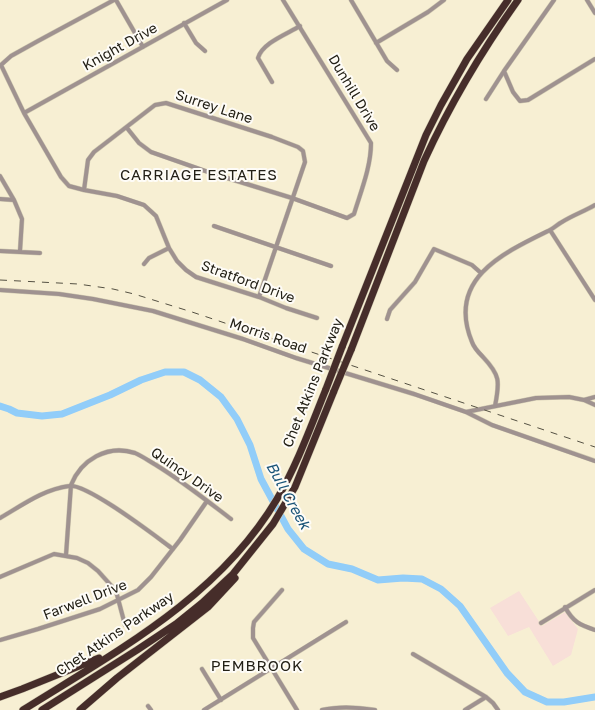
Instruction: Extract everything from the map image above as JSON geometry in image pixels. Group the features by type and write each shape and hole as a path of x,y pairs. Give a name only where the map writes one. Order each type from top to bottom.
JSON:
{"highway":[{"name":"Chet Atkins Parkway","path":"23,710 118,651 164,620 191,599 231,560 259,526 277,500 290,476 326,389 426,135 467,59 508,0"},
{"name":"Chet Atkins Parkway","path":"42,710 176,624 202,603 233,574 264,538 295,487 351,350 424,160 439,128 464,80 518,0"},
{"path":"80,710 117,678 208,607 230,585 251,560 264,538"},
{"path":"0,697 118,651"}],"street":[{"path":"115,0 143,47"},
{"name":"Stratford Drive","path":"115,0 11,56 2,65 24,113 61,177 69,186 117,196 144,205 156,216 169,248 177,261 196,277 259,297 317,318"},
{"name":"Knight Drive","path":"24,113 227,0"},
{"name":"Dunhill Drive","path":"282,0 300,26 371,143 371,152 365,182 354,214 347,218 292,198"},
{"path":"351,0 387,61 397,70"},
{"path":"376,43 428,12 444,0"},
{"path":"486,99 554,0"},
{"path":"586,0 595,13"},
{"path":"184,23 196,44 204,51"},
{"path":"272,82 258,58 260,52 268,45 300,26"},
{"path":"504,71 513,92 520,101 528,100 595,59"},
{"name":"Surrey Lane","path":"84,190 88,160 94,152 155,105 166,103 272,137 298,147 303,151 305,162 292,198"},
{"path":"127,128 138,143 151,152 226,178 292,198 259,297"},
{"path":"0,176 14,200 22,219 20,251"},
{"path":"0,199 14,200"},
{"path":"495,406 498,387 497,375 494,368 472,344 466,325 467,295 481,273 505,253 595,205"},
{"path":"214,226 331,266"},
{"path":"550,230 595,300"},
{"path":"144,264 149,258 169,248"},
{"path":"387,319 390,310 415,282 434,249 472,265 481,273"},
{"path":"0,251 40,253"},
{"name":"Morris Road","path":"0,290 66,295 153,310 296,358 414,394 466,412 492,425 595,461"},
{"path":"466,412 536,398 569,397 584,400 595,405"},
{"path":"584,400 595,397"},
{"name":"Quincy Drive","path":"66,555 71,486 78,471 84,464 112,451 123,450 136,454 152,463 231,519"},
{"path":"0,518 38,497 71,486 95,495 173,549"},
{"name":"Farwell Drive","path":"0,640 100,609 138,590 151,577 173,549 207,501"},
{"path":"0,577 54,554 77,558 98,570 116,590 120,600 125,625"},
{"path":"282,590 254,622 252,628 254,638 271,669 297,710"},
{"path":"541,623 595,590"},
{"path":"566,608 573,620 583,626 595,630"},
{"path":"204,710 346,622"},
{"path":"413,654 486,697 493,702 498,710"},
{"path":"202,669 221,700"},
{"path":"465,710 486,697"},
{"path":"148,706 151,710"},
{"path":"322,710 342,707 375,710"}],"shaded area":[{"path":"519,591 542,626 565,612 578,629 571,655 553,666 529,627 508,636 490,608"}],"waterway":[{"name":"Bull Creek","path":"0,406 17,413 42,416 62,414 110,395 141,380 165,372 184,372 200,380 221,397 237,419 250,445 261,479 288,529 304,549 328,564 352,569 378,580 403,578 422,579 441,589 460,606 507,673 525,692 547,702 564,702 595,697"}],"railway":[{"path":"0,280 78,284 113,289 134,294 595,447"}],"district":[{"name":"CARRIAGE ESTATES","path":"199,175"},
{"name":"PEMBROOK","path":"257,666"}]}
